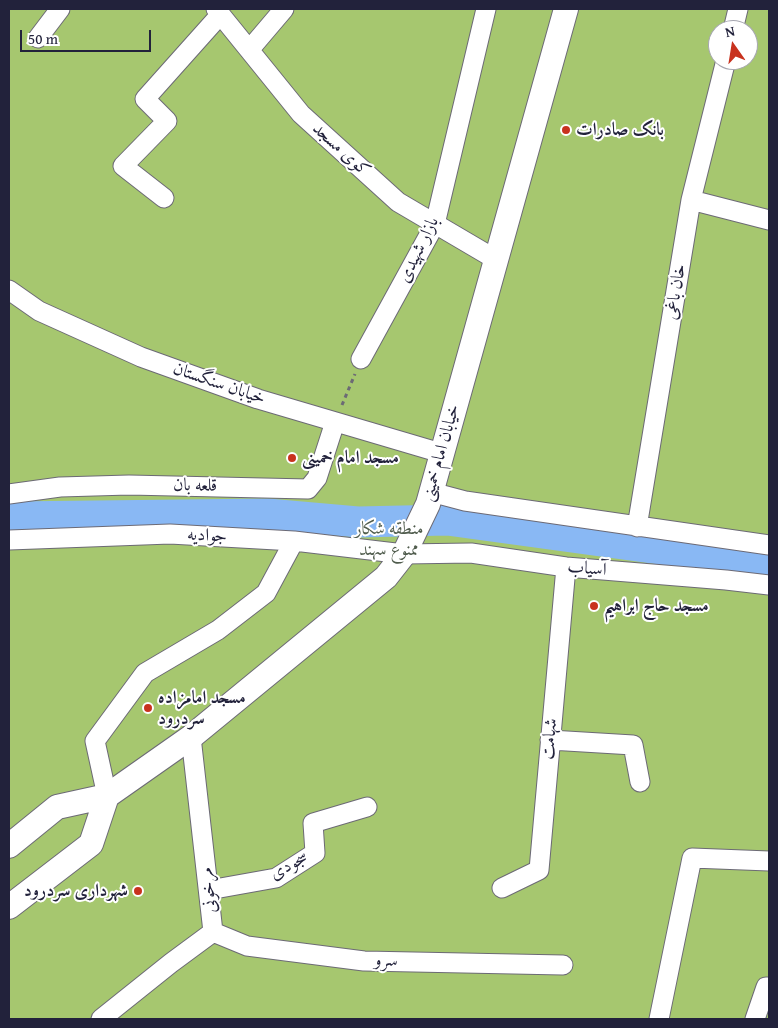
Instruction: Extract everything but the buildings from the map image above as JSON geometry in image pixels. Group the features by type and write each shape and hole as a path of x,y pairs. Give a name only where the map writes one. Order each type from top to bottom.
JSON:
{"main road":[{"name":"خیابان امام خمینی","path":"9,846 56,807 107,796 192,737 386,576 404,554 429,498 566,9"},
{"path":"9,907 91,844 107,796"}],"street":[{"path":"38,38 60,9"},
{"path":"250,49 284,9"},
{"name":"بازار شهیدی","path":"361,359 436,224 486,9"},
{"path":"164,198 122,166 167,121 145,99 218,12"},
{"name":"کوی مسجد","path":"218,12 301,114 398,202 495,259"},
{"name":"خان باغی","path":"637,527 691,200 724,70"},
{"path":"691,200 769,220"},
{"name":"خیابان سنگستان","path":"9,290 39,311 141,357 258,399 441,453"},
{"name":"قلعه بان","path":"9,494 60,487 129,485 308,489 317,478 335,422"},
{"path":"429,498 465,501 769,545"},
{"name":"جوادیه","path":"9,540 170,534 294,541 404,554"},
{"path":"107,796 95,741 117,711 146,672 218,630 266,593 294,541"},
{"name":"آسیاب","path":"404,554 471,553 566,567 726,580 769,586"},
{"name":"شهامت","path":"502,888 538,870 566,567"},
{"name":"مرخونی","path":"101,1019 171,962 213,932 192,737"},
{"path":"550,740 632,745 640,782"},
{"name":"سجودی","path":"209,890 276,878 315,852 313,823 368,807"},
{"path":"659,1019 692,858 769,861"},
{"name":"سرو","path":"213,932 247,946 364,961 563,965"},
{"path":"756,1019 766,987 769,987"}],"path":[{"path":"335,422 361,359"}],"green space":[{"name":"منطقه شکار ممنوع سهند","path":"9,9 769,9 769,1019 9,1019"}],"waterway":[{"path":"9,517 267,514 358,522 447,520 769,564"}],"place":[{"name":"بانک صادرات","path":"566,130"},
{"name":"مسجد امام خمینی","path":"292,458"},
{"name":"مسجد حاج ابراهیم","path":"594,606"},
{"name":"مسجد امامزاده سردرود","path":"148,708"},
{"name":"شهرداری سردرود","path":"138,891"}]}
